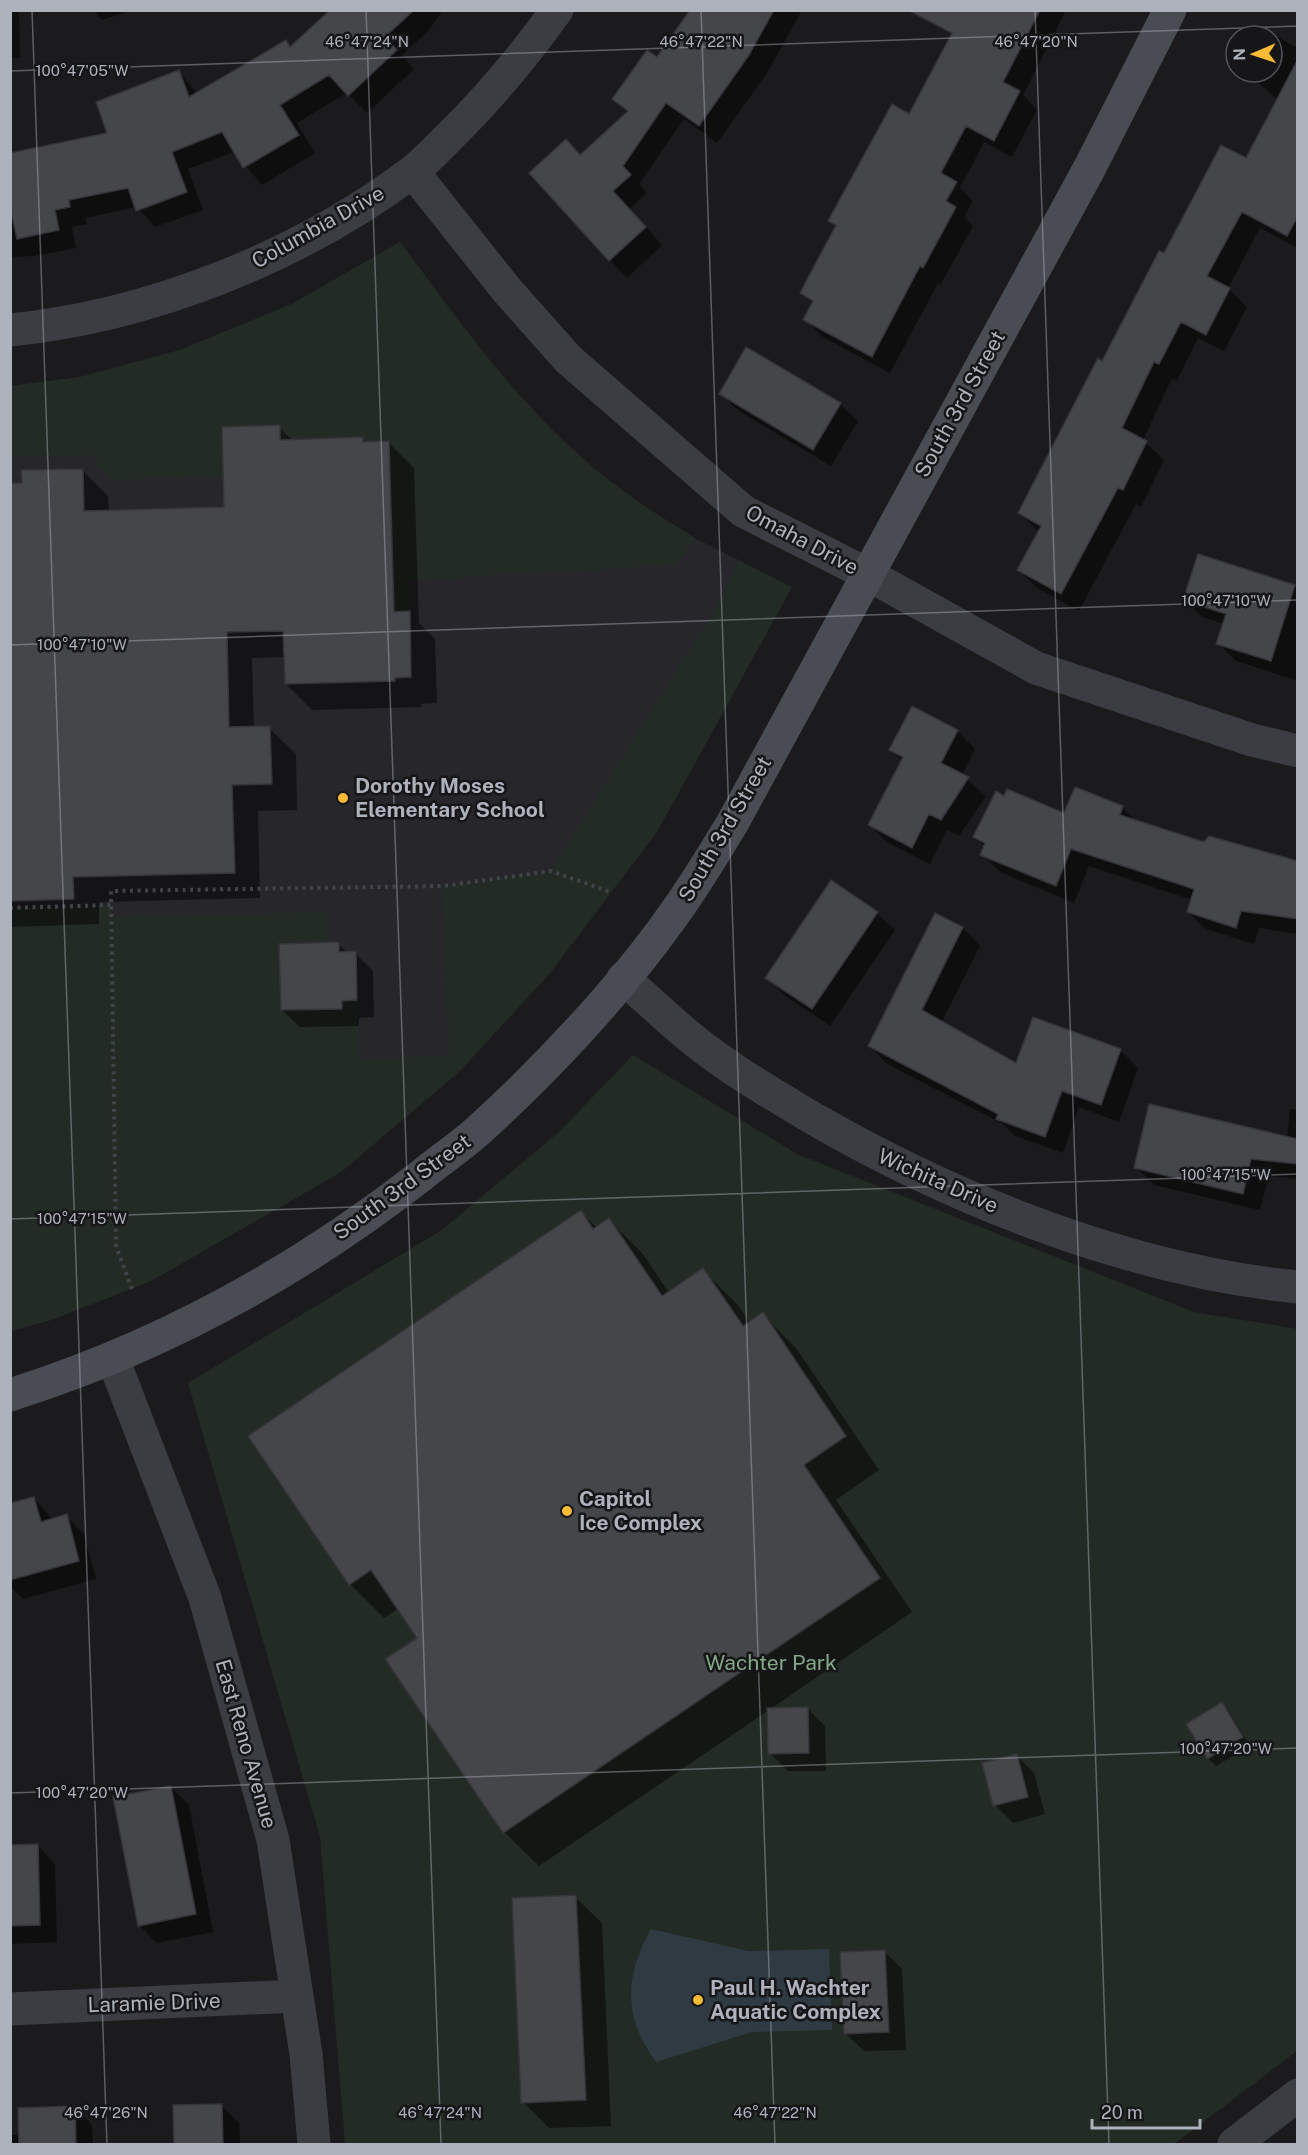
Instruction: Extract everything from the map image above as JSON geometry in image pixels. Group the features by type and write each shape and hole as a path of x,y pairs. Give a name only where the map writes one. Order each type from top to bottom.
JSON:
{"street":[{"name":"Columbia Drive","path":"10,330 46,327 120,310 186,291 251,265 308,237 413,172 498,87 557,10"},
{"name":"South 3rd Street","path":"10,1395 113,1359 251,1290 376,1210 481,1129 575,1033 623,978 668,923 734,822 1089,170 1170,10"},
{"name":"Omaha Drive","path":"413,172 506,289 576,367 743,511 867,574 1036,668 1252,740 1298,751"},
{"name":"Wichita Drive","path":"623,978 692,1039 780,1099 872,1152 969,1197 1068,1235 1170,1264 1298,1287"},
{"name":"East Reno Avenue","path":"113,1359 205,1598 273,1840 297,1996 314,2145"},
{"name":"Laramie Drive","path":"10,2008 297,1996"},
{"path":"1234,2145 1298,2095"}],"path":[{"path":"132,1288 116,1246 111,891 443,886 551,871 610,892"},
{"path":"10,908 111,905"}],"shaded area":[{"name":"Dorothy Moses Elementary School","path":"400,242 491,364 553,431 597,471 647,508 695,538 792,587 657,832 550,973 460,1071 341,1172 151,1281 51,1320 11,1331 10,386 80,377 180,350 292,304"},
{"path":"651,1929 748,1951 829,1949 832,2030 752,2032 656,2062 638,2029 631,1997 636,1964"}],"green space":[{"path":"400,242 491,362 541,419 608,480 695,538 675,565 409,580 410,611 394,612 388,441 363,442 363,437 280,440 280,426 222,427 223,476 113,480 97,467 95,455 11,457 10,386 80,377 180,350 292,304"},
{"path":"739,561 792,587 657,832 550,973 460,1071 341,1172 151,1281 51,1320 11,1331 11,908 111,905 112,916 329,912 327,942 339,942 339,952 356,951 359,1059 448,1055 443,886 551,871 718,605"},
{"name":"Wachter Park","path":"633,1055 797,1154 1194,1312 1297,1329 1297,2051 1174,2144 345,2144 320,1837 188,1383 442,1230 559,1132"}],"building":[{"path":"330,10 414,10 385,37 397,50 348,96 329,75 280,105 299,135 243,168 222,132 172,152 187,192 136,211 128,188 69,200 70,207 55,210 59,230 17,239 10,207 10,153 107,133 96,102 179,70 189,97 286,40 290,47"},
{"path":"690,10 774,10 749,55 699,126 666,103 623,166 631,175 613,191 646,227 609,261 529,173 566,139 580,155 628,111 612,99 647,50 657,57"},
{"path":"908,10 1040,10 1003,82 1020,91 994,141 966,126 941,173 957,182 946,201 956,207 923,268 920,266 872,357 803,320 813,301 800,293 836,225 828,221 892,104 909,114 952,33"},
{"path":"1298,59 1298,216 1287,236 1242,212 1207,276 1230,288 1206,335 1181,322 1159,364 1154,362 1122,428 1147,441 1123,490 1118,488 1061,594 1017,570 1041,526 1018,513 1098,358 1102,361 1159,251 1164,253 1221,145 1246,158"},
{"path":"746,347 841,403 813,450 719,394"},
{"path":"280,425 280,440 363,437 363,442 389,441 394,612 410,611 411,677 395,678 395,681 285,684 283,631 227,632 229,727 270,726 272,784 232,785 235,873 73,877 74,899 10,901 10,483 22,483 21,470 83,469 84,511 224,507 222,427"},
{"path":"1198,554 1295,585 1271,661 1216,644 1226,614 1183,600"},
{"path":"912,706 958,730 941,763 969,777 941,820 929,814 912,848 868,825 903,757 889,750"},
{"path":"1075,787 1123,806 1120,815 1204,842 1209,836 1298,861 1298,919 1241,911 1236,928 1187,912 1194,889 1071,849 1056,886 980,855 985,843 973,837 996,791 1004,796 1007,789 1064,813"},
{"path":"831,880 878,912 812,1009 765,978"},
{"path":"935,913 963,927 922,1010 1016,1063 1033,1017 1121,1049 1101,1105 1062,1091 1045,1137 996,1119 998,1114 868,1046"},
{"path":"339,942 339,952 356,951 357,1000 342,1001 342,1009 281,1010 279,944"},
{"path":"1149,1104 1298,1139 1298,1164 1251,1159 1243,1194 1134,1168"},
{"name":"Capitol Ice Complex","path":"581,1210 593,1229 609,1218 662,1296 703,1268 743,1326 763,1312 846,1436 804,1465 880,1578 503,1833 385,1659 417,1638 371,1570 349,1585 248,1436"},
{"path":"34,1497 41,1522 67,1514 79,1561 10,1580 10,1503"},
{"path":"1222,1702 1243,1737 1207,1759 1186,1724"},
{"path":"808,1707 809,1753 768,1754 767,1708"},
{"path":"1017,1754 1028,1797 993,1806 982,1763"},
{"path":"171,1786 196,1914 138,1926 113,1797"},
{"path":"38,1844 40,1925 10,1926 10,1845"},
{"path":"576,1895 586,2100 521,2103 512,1898"},
{"path":"885,1950 889,2032 844,2034 840,1952"},
{"path":"222,2104 223,2145 174,2145 173,2105"},
{"path":"75,2106 76,2145 19,2145 18,2108"}],"place":[{"name":"Dorothy Moses Elementary School","path":"343,798"},
{"name":"Capitol Ice Complex","path":"567,1511"},
{"name":"Paul H. Wachter Aquatic Complex","path":"698,2000"}]}
